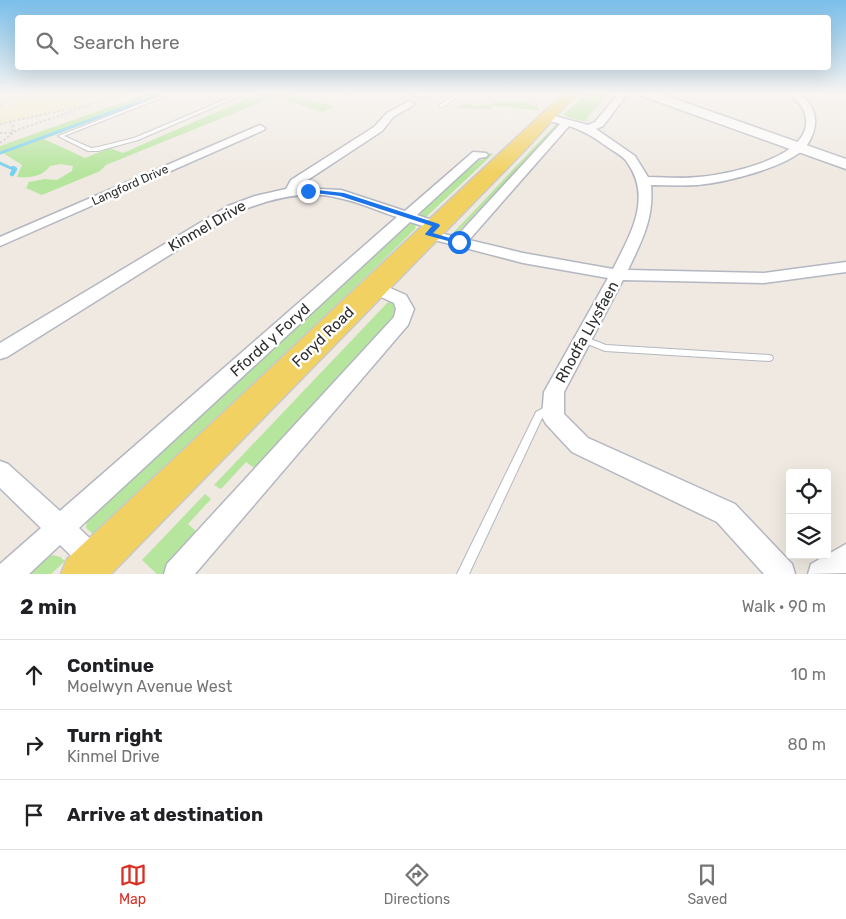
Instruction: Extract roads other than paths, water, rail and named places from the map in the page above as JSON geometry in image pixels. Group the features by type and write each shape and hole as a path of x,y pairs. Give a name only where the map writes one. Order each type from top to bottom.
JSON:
{"main road":[{"name":"Foryd Road","path":"89,567 374,287 424,225 543,120"}],"street":[{"path":"291,192 295,183 345,155 378,129 386,120"},
{"path":"459,242 549,120"},
{"name":"Rhodfa Llysfaen","path":"554,406 554,392 618,275 642,224 646,203 644,181 630,158 579,120"},
{"path":"589,129 600,124 603,120"},
{"path":"721,120 846,164"},
{"path":"644,181 699,181 740,174 779,159 800,148 809,131 810,120"},
{"name":"Langford Drive","path":"0,242 259,128"},
{"name":"Ffordd y Foryd","path":"10,574 60,529 424,225 477,154 482,155"},
{"name":"Kinmel Drive","path":"0,352 233,209 265,197 291,192 341,194 424,225 459,242 523,258 618,275 764,278 846,267"},
{"path":"177,574 402,320 405,309 400,299 374,287"},
{"path":"554,406 553,417 580,445 726,513 782,574"},
{"path":"0,472 60,529 89,567"},
{"path":"821,574 846,557"}],"lane":[{"path":"100,120 60,136 90,150 98,149 136,139 182,120"},
{"path":"583,339 605,348 768,358"},
{"path":"463,574 539,415 554,406"}],"waterway":[{"path":"0,153 91,120"},
{"path":"0,163 15,170"},
{"path":"12,174 15,170"}]}
